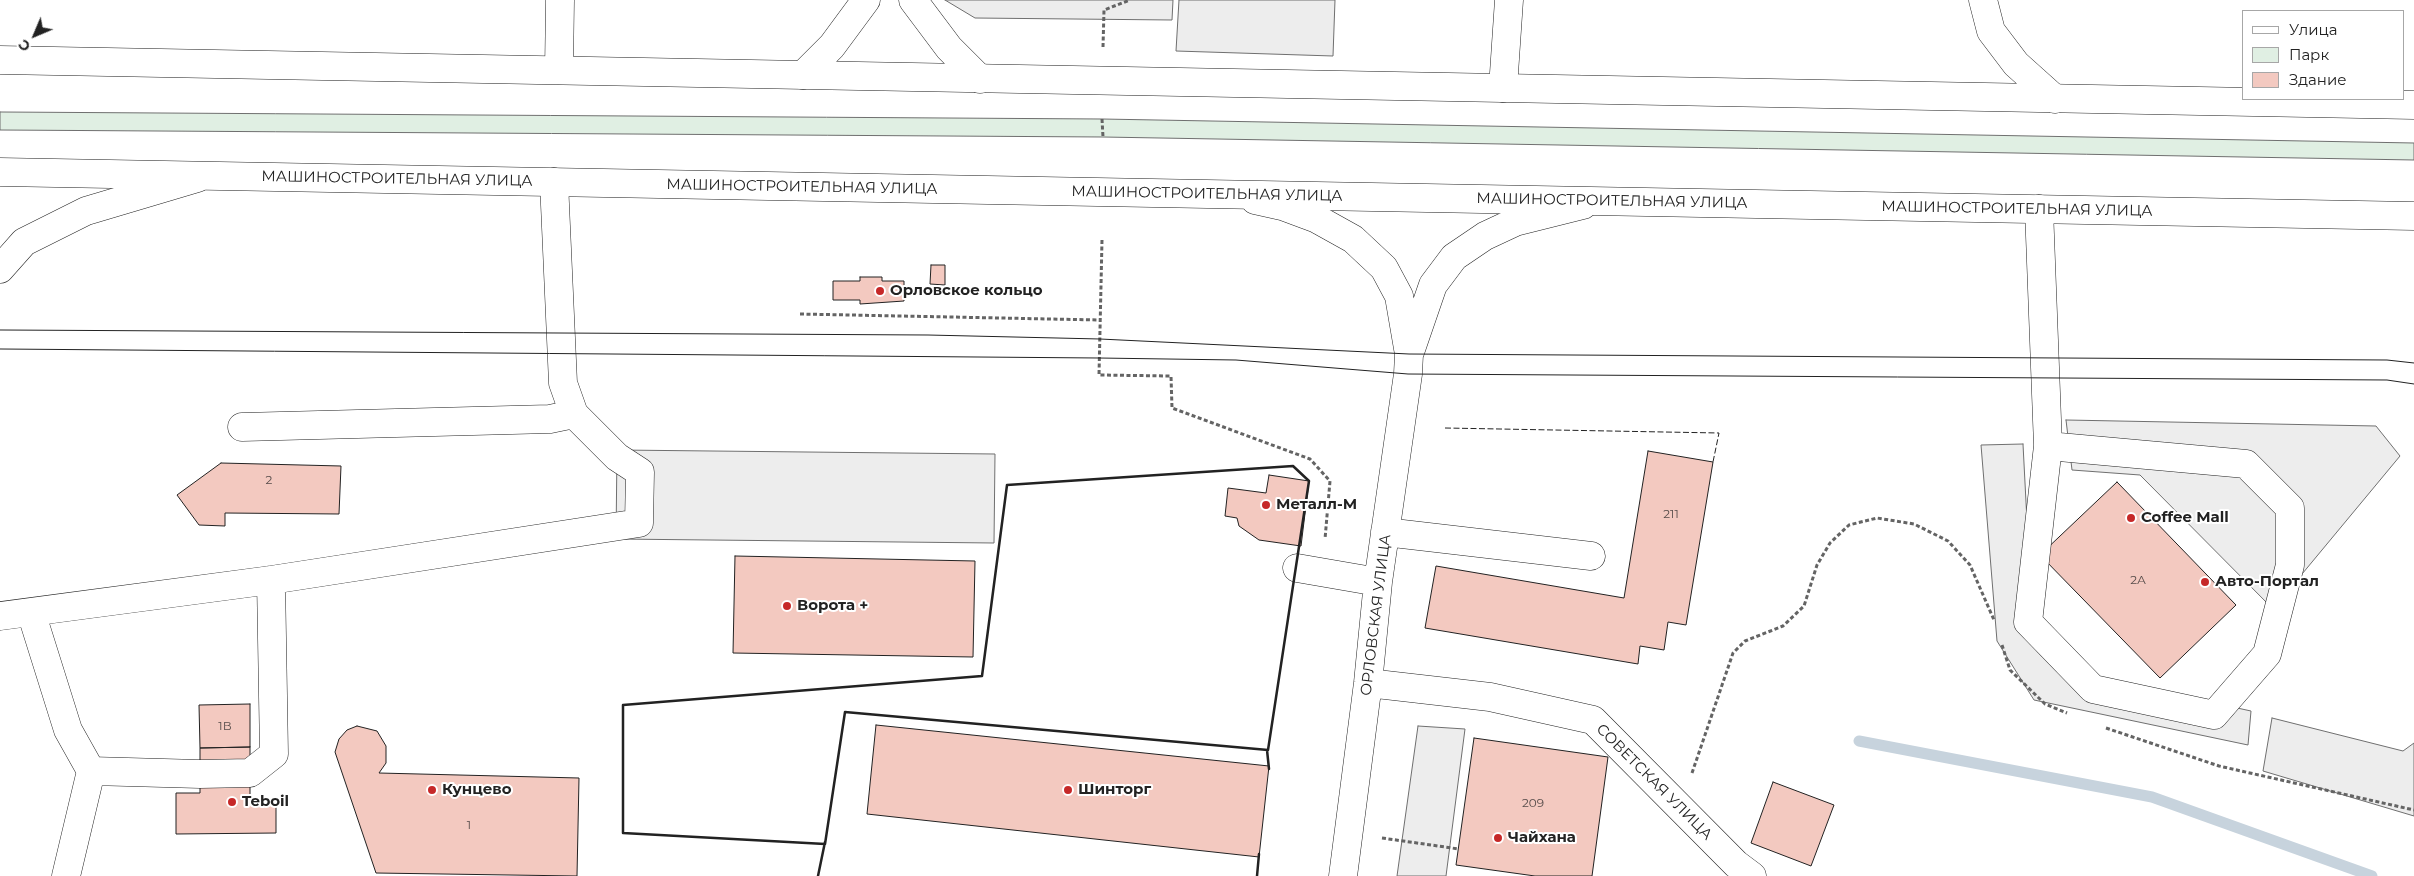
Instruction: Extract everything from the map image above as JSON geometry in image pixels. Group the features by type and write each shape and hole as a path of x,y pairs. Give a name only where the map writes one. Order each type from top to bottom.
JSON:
{"main road":[{"path":"559,70 560,0"},
{"path":"803,75 832,46 866,0"},
{"path":"913,0 949,48 980,78"},
{"path":"1503,88 1509,0"},
{"path":"1983,0 1991,31 2016,64 2055,98"},
{"path":"0,60 2414,105"},
{"name":"МАШИНОСТРОИТЕЛЬНАЯ УЛИЦА","path":"0,172 2414,216"},
{"path":"0,269 24,242 86,211 204,176"},
{"path":"0,616 272,580 639,523 640,472 617,457 574,414 562,383 554,182"},
{"path":"1230,194 1282,206 1317,219 1353,239 1384,268 1399,296 1409,354"},
{"path":"1409,354 1433,285 1454,257 1485,236 1515,222 1601,201"},
{"path":"2039,209 2048,446 2028,622 2093,688 2214,715 2267,654 2290,565 2290,508 2246,464 2048,446"},
{"name":"ОРЛОВСКАЯ УЛИЦА","path":"1343,876 1368,683 1378,582 1408,374 1409,354"},
{"path":"242,427 550,419 574,414"},
{"path":"1386,532 1591,556"},
{"path":"1310,570 1378,582"},
{"path":"90,771 200,774 250,773 274,754 272,580"},
{"path":"31,612 68,730 90,771 66,876"},
{"name":"СОВЕТСКАЯ УЛИЦА","path":"1368,683 1490,697 1593,720 1736,864 1752,876"}],"path":[{"path":"1103,51 1104,10 1130,0"},
{"path":"1102,120 1103,137"},
{"path":"1102,240 1099,375 1171,376 1172,408 1310,459 1330,481 1310,570"},
{"path":"800,314 1100,320"},
{"path":"1680,808 1733,653 1745,642 1783,626 1804,606 1817,565 1830,543 1849,526 1876,518 1914,524 1948,541 1970,565 1996,628"},
{"path":"1999,636 2010,670 2045,704 2070,714"},
{"path":"2103,727 2219,766 2414,810"},
{"path":"1348,834 1458,849"}],"green space":[{"path":"0,112 1102,119 2414,143 2414,160 1103,137 0,130"}],"shaded area":[{"path":"945,0 1173,0 1172,20 975,18"},
{"path":"1179,0 1335,0 1333,56 1176,51"},
{"path":"2066,420 2376,426 2400,456 2273,609 2140,475 2072,470"},
{"path":"2023,444 2033,637 2059,669 2251,711 2248,745 2034,700 1997,641 1981,445"},
{"path":"617,450 995,454 994,543 616,539"},
{"path":"2272,718 2403,751 2414,743 2414,816 2263,771"},
{"path":"1418,726 1465,729 1446,876 1397,876"}],"building":[{"path":"931,265 945,265 945,285 930,284"},
{"path":"860,277 882,277 882,281 904,281 904,301 860,304 860,300 833,300 833,281 860,281"},
{"path":"1648,451 1713,462 1686,625 1668,622 1664,650 1640,646 1638,664 1425,628 1436,566 1624,598"},
{"path":"221,463 341,466 339,514 225,513 225,526 199,525 177,495"},
{"name":"Металл-М","path":"1269,475 1309,481 1301,546 1259,540 1239,526 1237,518 1225,516 1228,488 1266,493"},
{"path":"2117,482 2236,605 2160,678 2040,555"},
{"path":"735,556 975,561 973,657 733,653"},
{"path":"250,704 250,747 200,748 199,705"},
{"path":"876,725 1269,766 1259,857 867,814"},
{"path":"357,726 377,731 386,746 386,763 379,773 579,778 577,876 376,873 335,752 339,739 347,730"},
{"path":"1474,738 1608,757 1592,876 1535,876 1456,865"},
{"path":"250,747 250,799 276,799 276,833 176,834 176,793 200,793 200,748"},
{"path":"1773,782 1834,805 1811,866 1751,843"}],"waterway":[{"path":"1859,741 2152,797 2372,876"}],"tram line":[{"path":"0,330 928,335 1100,339 1409,354 2387,360 2414,363"},
{"path":"0,349 1099,358 1236,360 1408,374 2387,380 2414,384"}],"fence":[{"path":"1445,428 1719,433 1713,462"}],"wall":[{"path":"1293,466 1309,481 1268,750 845,712 825,844 623,833 623,705 982,676 1007,485 1293,466"},
{"path":"1267,750 1269,769"},
{"path":"818,876 825,842"},
{"path":"1257,876 1259,854"}],"place":[{"name":"Орловское кольцо","path":"880,291"},
{"name":"Металл-М","path":"1266,505"},
{"name":"Coffee Mall","path":"2131,518"},
{"name":"Авто-Портал","path":"2205,582"},
{"name":"Ворота +","path":"787,606"},
{"name":"Кунцево","path":"432,790"},
{"name":"Шинторг","path":"1068,790"},
{"name":"Teboil","path":"232,802"},
{"name":"Чайхана","path":"1498,838"}]}
